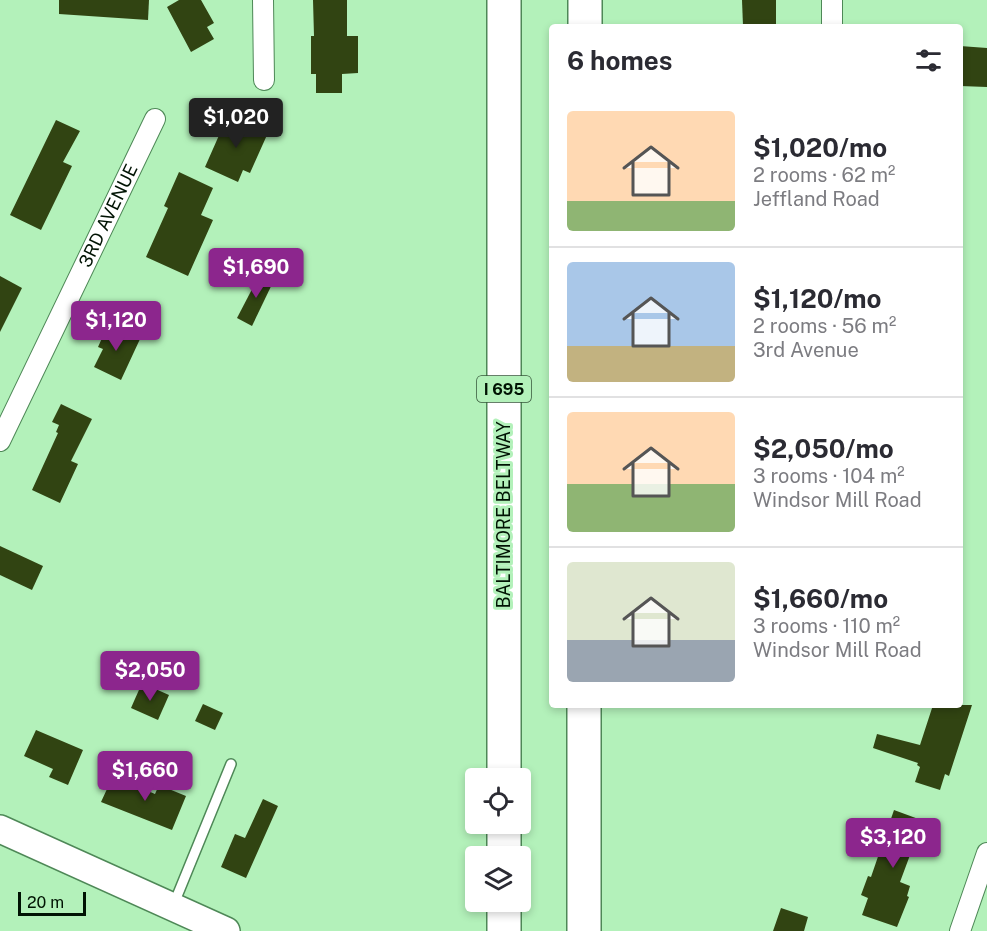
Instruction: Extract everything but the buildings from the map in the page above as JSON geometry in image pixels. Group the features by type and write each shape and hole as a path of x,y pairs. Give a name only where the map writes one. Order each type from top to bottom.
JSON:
{"highway":[{"name":"BALTIMORE BELTWAY","path":"504,0 504,768"},
{"path":"585,0 585,24"},
{"path":"584,708 584,931"},
{"path":"504,912 504,931"}],"main road":[{"path":"0,829 226,931"}],"street":[{"path":"263,0 264,80"},
{"path":"832,0 832,24"},
{"name":"3RD AVENUE","path":"0,441 155,119"},
{"path":"960,931 987,853"}],"lane":[{"path":"173,906 231,764"}]}
